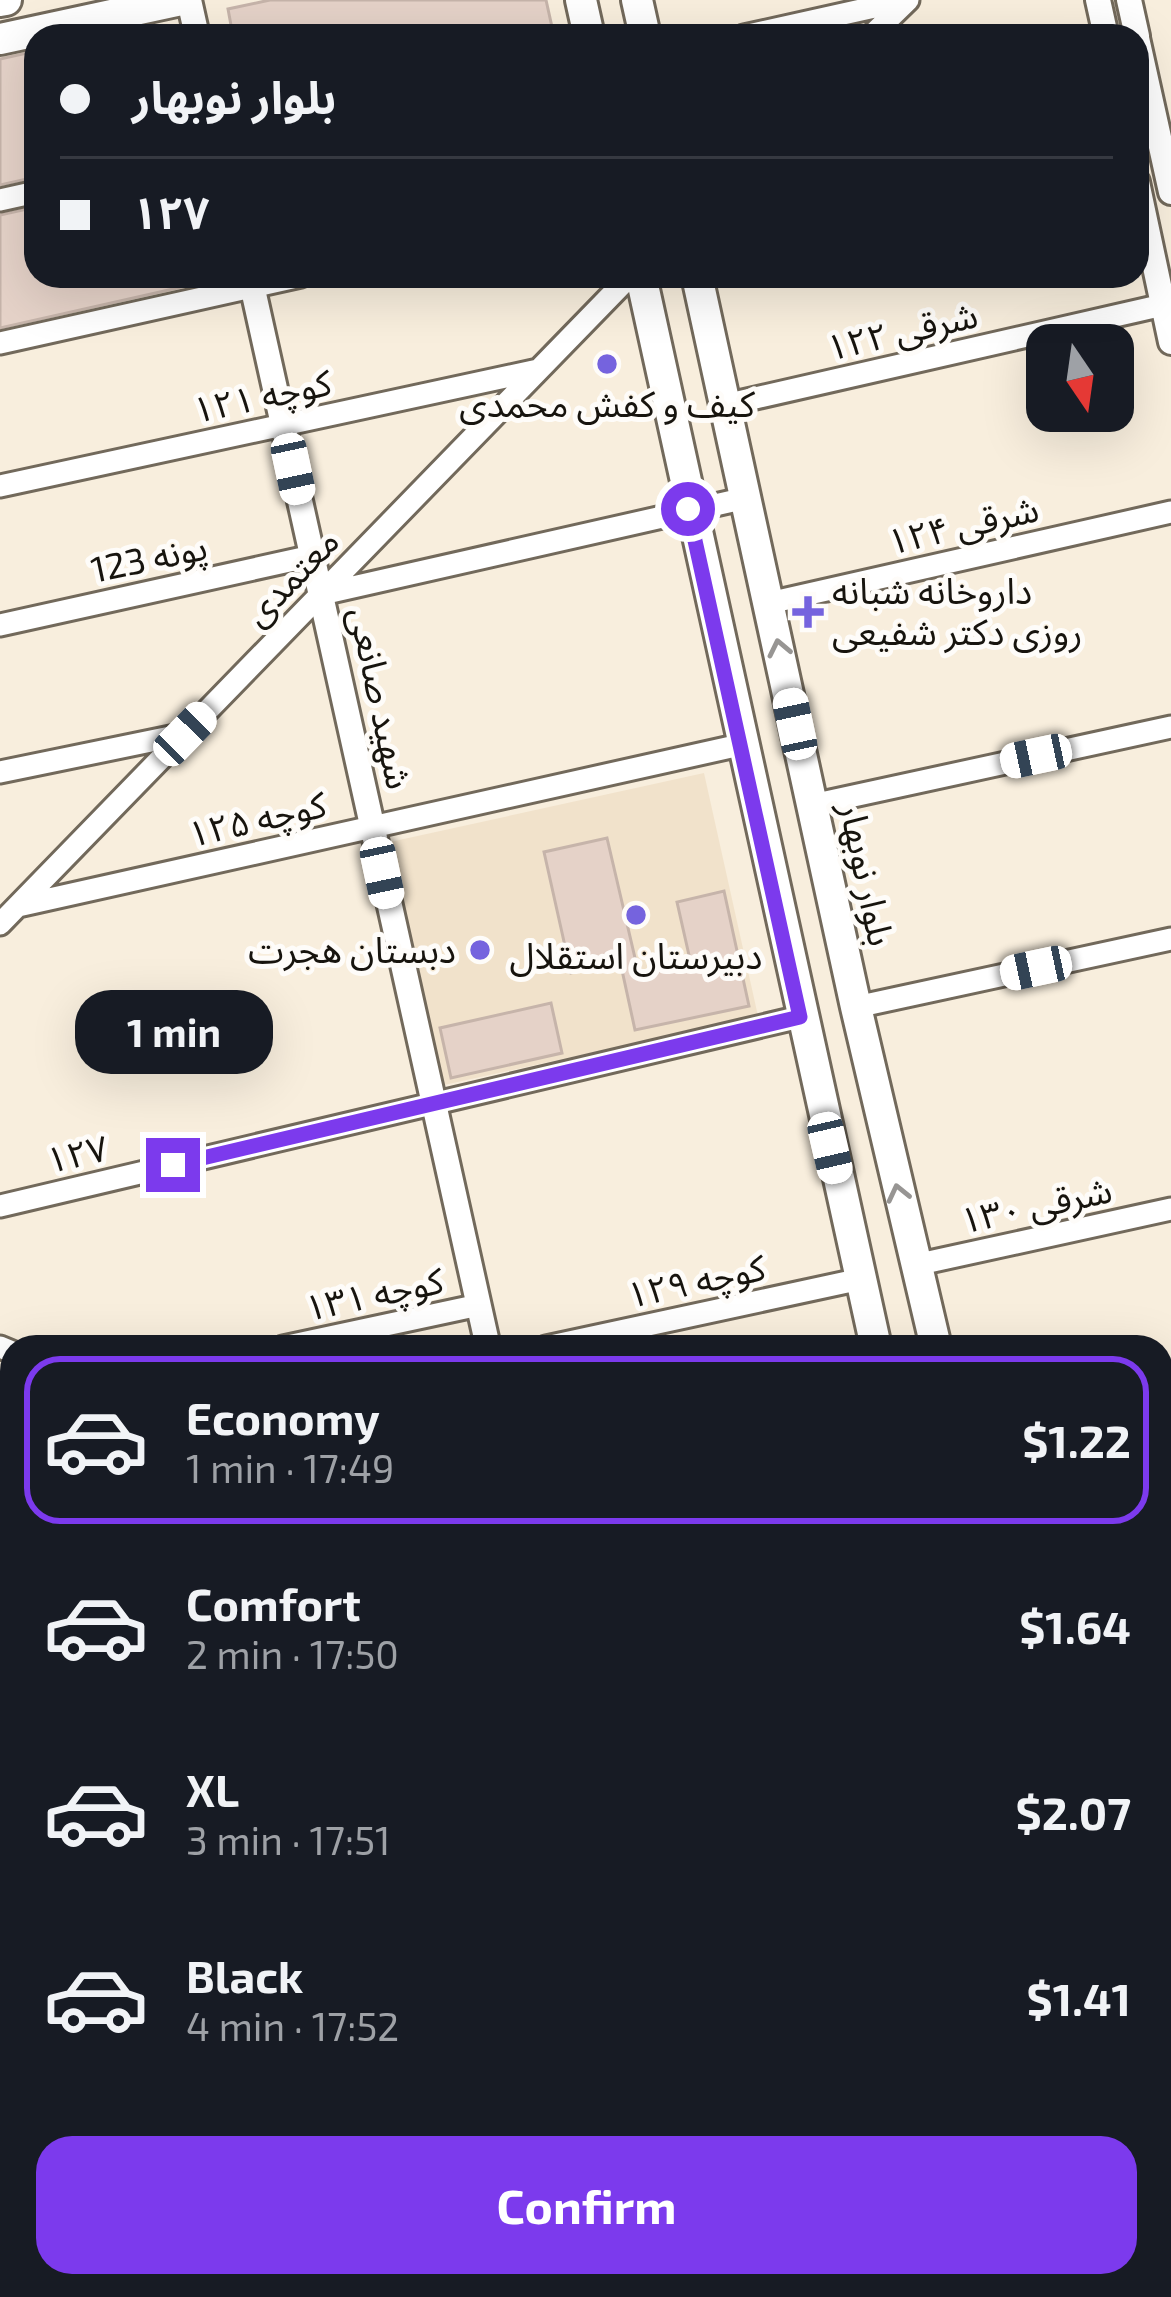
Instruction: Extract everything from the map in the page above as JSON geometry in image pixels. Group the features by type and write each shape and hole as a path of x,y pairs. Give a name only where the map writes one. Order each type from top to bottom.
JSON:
{"main road":[{"path":"71,24 185,0"},
{"path":"643,288 688,509 873,1335"},
{"name":"بلوار نوبهار","path":"700,288 856,1007 933,1335"}],"street":[{"path":"798,24 907,0"},
{"path":"883,24 907,0"},
{"path":"1149,73 1162,112 1171,191"},
{"path":"1149,239 1171,342"},
{"path":"0,343 223,288"},
{"name":"شهید صانعی","path":"253,288 485,1335"},
{"name":"معتمدی","path":"0,924 9,908 618,288"},
{"name":"۱۲۲ شرقی","path":"725,406 1163,305"},
{"name":"کوچه ۱۲۱","path":"0,486 538,370"},
{"path":"321,594 746,498"},
{"name":"۱۲۴ شرقی","path":"770,602 1171,512"},
{"name":"123 پونه","path":"0,625 312,556"},
{"path":"812,805 1171,727"},
{"path":"0,772 185,734"},
{"name":"کوچه ۱۲۵","path":"9,908 740,745"},
{"path":"856,1007 1171,940"},
{"name":"۱۲۷","path":"0,1206 800,1017"},
{"name":"۱۳۰ شرقی","path":"915,1265 1171,1209"},
{"name":"کوچه ۱۲۹","path":"602,1335 861,1279"},
{"name":"کوچه ۱۳۱","path":"339,1335 479,1305"}],"shaded area":[{"name":"دبیرستان استقلال","path":"704,773 758,1016 444,1085 390,842"}],"building":[{"path":"270,0 546,0 551,24 231,24 228,9"},
{"path":"24,54 24,180 0,185 0,59"},
{"path":"24,210 24,288 178,288 0,328 0,215"},
{"path":"607,838 639,975 691,964 677,902 724,891 749,1006 635,1030 620,961 571,973 544,852"},
{"path":"551,1003 562,1053 451,1078 440,1028"}],"place":[{"name":"کیف و کفش محمدی","path":"607,364"},
{"name":"داروخانه شبانه روزی دکتر شفیعی","path":"808,612"},
{"name":"دبیرستان استقلال","path":"636,915"},
{"name":"دبستان هجرت","path":"480,950"}],"route":[{"path":"173,1165 800,1017 688,509"}]}
